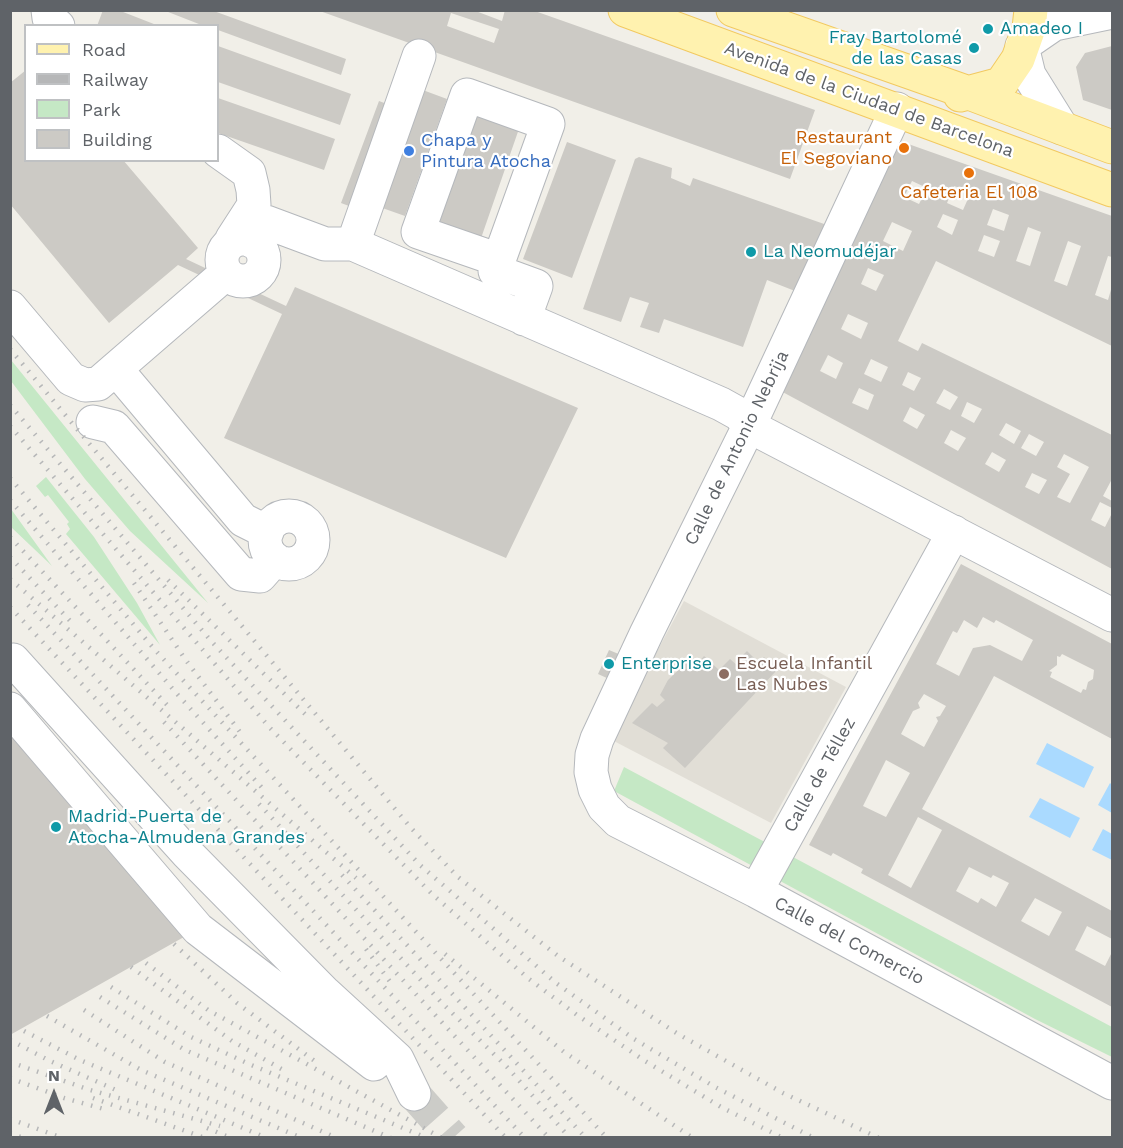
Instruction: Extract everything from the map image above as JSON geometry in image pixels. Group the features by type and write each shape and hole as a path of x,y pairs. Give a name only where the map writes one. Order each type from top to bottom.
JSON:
{"main road":[{"name":"Avenida de la Ciudad de Barcelona","path":"625,10 1113,190"},
{"name":"Avenida de la Ciudad de Barcelona","path":"733,10 969,93 1113,147"},
{"path":"897,109 1001,84 1018,58 1029,28 1031,10"}],"street":[{"path":"48,10 49,18 56,24"},
{"path":"1062,128 1029,75 1022,46 1054,24 1113,12"},
{"path":"353,244 419,56"},
{"path":"499,260 418,232 466,95 548,124 499,260 495,271 536,286 524,319"},
{"name":"Calle de Antonio Nebrija","path":"595,789 591,772 591,755 597,740 646,632 749,426 897,109"},
{"path":"219,152 249,173 254,205 227,263"},
{"path":"10,307 71,379 85,385 98,384 227,263 266,222 325,244 353,244 721,404 739,414 749,426 1113,615"},
{"path":"93,422 114,427 241,574 260,576 271,546 243,520 116,369"},
{"name":"Calle de Téllez","path":"756,891 954,532"},
{"path":"10,710 198,929 414,1094 397,1059 325,993 188,854 13,660"},
{"name":"Calle del Comercio","path":"595,789 604,807 618,821 756,891 1113,1083"}],"shaded area":[{"path":"684,601 846,687 771,823 610,739"}],"green space":[{"path":"10,360 208,603 130,531 85,479 11,381"},
{"path":"46,477 94,537 137,603 160,645 66,534 70,529 67,524 69,522 48,495 45,497 36,486"},
{"path":"11,509 52,566 11,527"},
{"path":"624,767 1112,1027 1112,1057 1035,1019 614,791"}],"water":[{"path":"1047,743 1094,767 1084,788 1036,764"},
{"path":"1110,783 1112,785 1112,813 1098,805"},
{"path":"1040,798 1080,818 1070,838 1029,817"},
{"path":"1103,829 1112,834 1112,860 1092,850"}],"building":[{"path":"103,10 118,10 154,24 98,24"},
{"path":"163,10 211,10 346,59 341,75 219,30 219,24 199,24"},
{"path":"317,10 473,10 502,21 505,10 532,10 815,110 790,179","holes":["451,13 499,29 494,43 447,26"]},
{"path":"219,46 351,94 340,125 219,82"},
{"path":"1112,46 1112,110 1083,100 1076,67 1085,53"},
{"path":"24,72 24,162 125,162 198,248 186,259 286,306 295,287 578,408 506,558 224,438 282,314 178,265 109,323 10,204 10,83"},
{"name":"Chapa y Pintura Atocha","path":"412,86 447,99 405,216 371,204"},
{"path":"219,98 335,139 324,170 219,133"},
{"path":"379,101 395,107 357,209 341,203"},
{"path":"470,106 521,123 479,244 427,226"},
{"path":"897,140 1112,216 1112,257 1108,256 1095,295 1108,300 1112,286 1112,346 936,261 898,341 918,351 922,343 1112,435 1112,479 1103,496 1112,501 1112,508 1100,502 1091,520 1105,527 1112,513 1112,569 777,389","holes":["912,181 927,188 919,204 904,197","954,186 971,192 963,210 947,203","993,209 1009,215 1004,231 987,225","943,214 958,220 952,235 937,227","892,222 912,231 903,251 883,241","1028,227 1041,232 1030,266 1016,261","984,235 1000,241 994,257 978,251","1068,241 1081,246 1067,286 1054,281","868,268 884,275 876,291 861,284","848,314 868,323 861,339 841,329","828,355 843,363 836,379 820,371","871,359 888,367 881,382 864,374","908,372 921,378 914,391 902,385","859,388 874,395 868,410 852,403","944,389 958,397 950,410 936,403","967,402 982,409 974,423 961,416","910,407 925,415 917,429 903,421","1006,423 1021,431 1014,444 999,435","951,430 966,438 958,451 944,443","1029,434 1044,442 1036,456 1021,448","992,452 1006,460 999,472 985,464","1064,454 1089,467 1070,503 1057,497 1070,474 1057,467","1032,473 1047,480 1039,494 1025,487"]},
{"path":"567,142 616,160 572,278 523,259"},
{"path":"639,157 672,168 671,178 690,186 693,178 827,225 795,291 767,280 743,347 664,319 659,333 640,327 649,303 630,297 621,322 583,309 635,159"},
{"path":"961,564 1112,644 1112,739 994,676 922,809 1112,911 1112,939 1087,926 1075,950 1105,966 1112,952 1112,1007 861,873 863,869 833,853 831,856 809,845","holes":["983,617 994,623 996,620 1033,640 1022,661 990,645 973,648 959,676 936,664 953,631 957,633 964,620 977,628","1062,654 1094,670 1093,679 1088,682 1086,690 1083,689 1081,693 1050,677 1052,672 1049,671 1057,665 1057,656 1060,657","924,694 946,706 940,716 936,717 938,721 924,747 901,734 913,711 920,708 918,703","886,760 910,773 886,817 863,806","918,817 942,830 911,888 888,875","969,867 991,878 993,875 1009,883 996,907 981,898 978,903 956,891","1035,898 1062,912 1049,936 1021,921"]},
{"name":"Enterprise","path":"609,650 621,655 609,679 598,674"},
{"path":"747,651 759,663 764,657 777,670 685,768 663,748 668,743 632,723 652,703 657,707 665,700 660,695 668,680 689,660 696,666 704,656 719,670 730,659 739,667 744,661 740,658"},
{"name":"Madrid-Puerta de Atocha-Almudena Grandes","path":"10,722 191,933 10,1035"}],"tunnel":[{"path":"414,1094 453,1138"}],"railway":[{"path":"10,349 411,828 458,877 558,956 678,1034 783,1093 879,1138"},
{"path":"10,405 212,642 420,865 556,983 634,1039 715,1087 814,1138"},
{"path":"10,426 270,728 433,895 529,979 577,1015 645,1061 721,1107 783,1138"},
{"path":"10,478 155,650 607,1138"},
{"path":"10,500 178,695 265,791"},
{"path":"10,537 169,707"},
{"path":"10,557 74,625"},
{"path":"10,579 356,878"},
{"path":"168,580 307,716"},
{"path":"134,583 185,659 240,732"},
{"path":"28,605 525,1138"},
{"path":"10,607 506,1138"},
{"path":"164,722 549,1138"},
{"path":"259,804 441,1002 507,1067 570,1138"},
{"path":"342,875 586,1138"},
{"path":"174,944 237,1003 320,1065"},
{"path":"366,949 391,983"},
{"path":"445,954 564,1052 693,1138"},
{"path":"146,963 208,1010 442,1138"},
{"path":"131,967 232,1041 285,1071"},
{"path":"111,987 191,1037 249,1064 427,1138"},
{"path":"100,997 185,1050 391,1138"},
{"path":"84,1010 165,1062 337,1138"},
{"path":"47,1016 141,1070 302,1138"},
{"path":"24,1031 80,1060 267,1138"},
{"path":"10,1040 50,1061 116,1090"},
{"path":"10,1062 90,1090 220,1126"},
{"path":"10,1078 64,1098 104,1109"},
{"path":"93,1098 205,1138"},
{"path":"10,1119 63,1138"},
{"path":"207,1128 231,1138"},
{"path":"10,1133 23,1138"}],"place":[{"name":"Amadeo I","path":"988,29"},
{"name":"Fray Bartolomé de las Casas","path":"974,48"},
{"name":"Restaurant El Segoviano","path":"904,148"},
{"name":"Chapa y Pintura Atocha","path":"409,151"},
{"name":"Cafeteria El 108","path":"969,173"},
{"name":"La Neomudéjar","path":"751,252"},
{"name":"Enterprise","path":"609,664"},
{"name":"Escuela Infantil Las Nubes","path":"724,674"},
{"name":"Madrid-Puerta de Atocha-Almudena Grandes","path":"56,827"}]}
